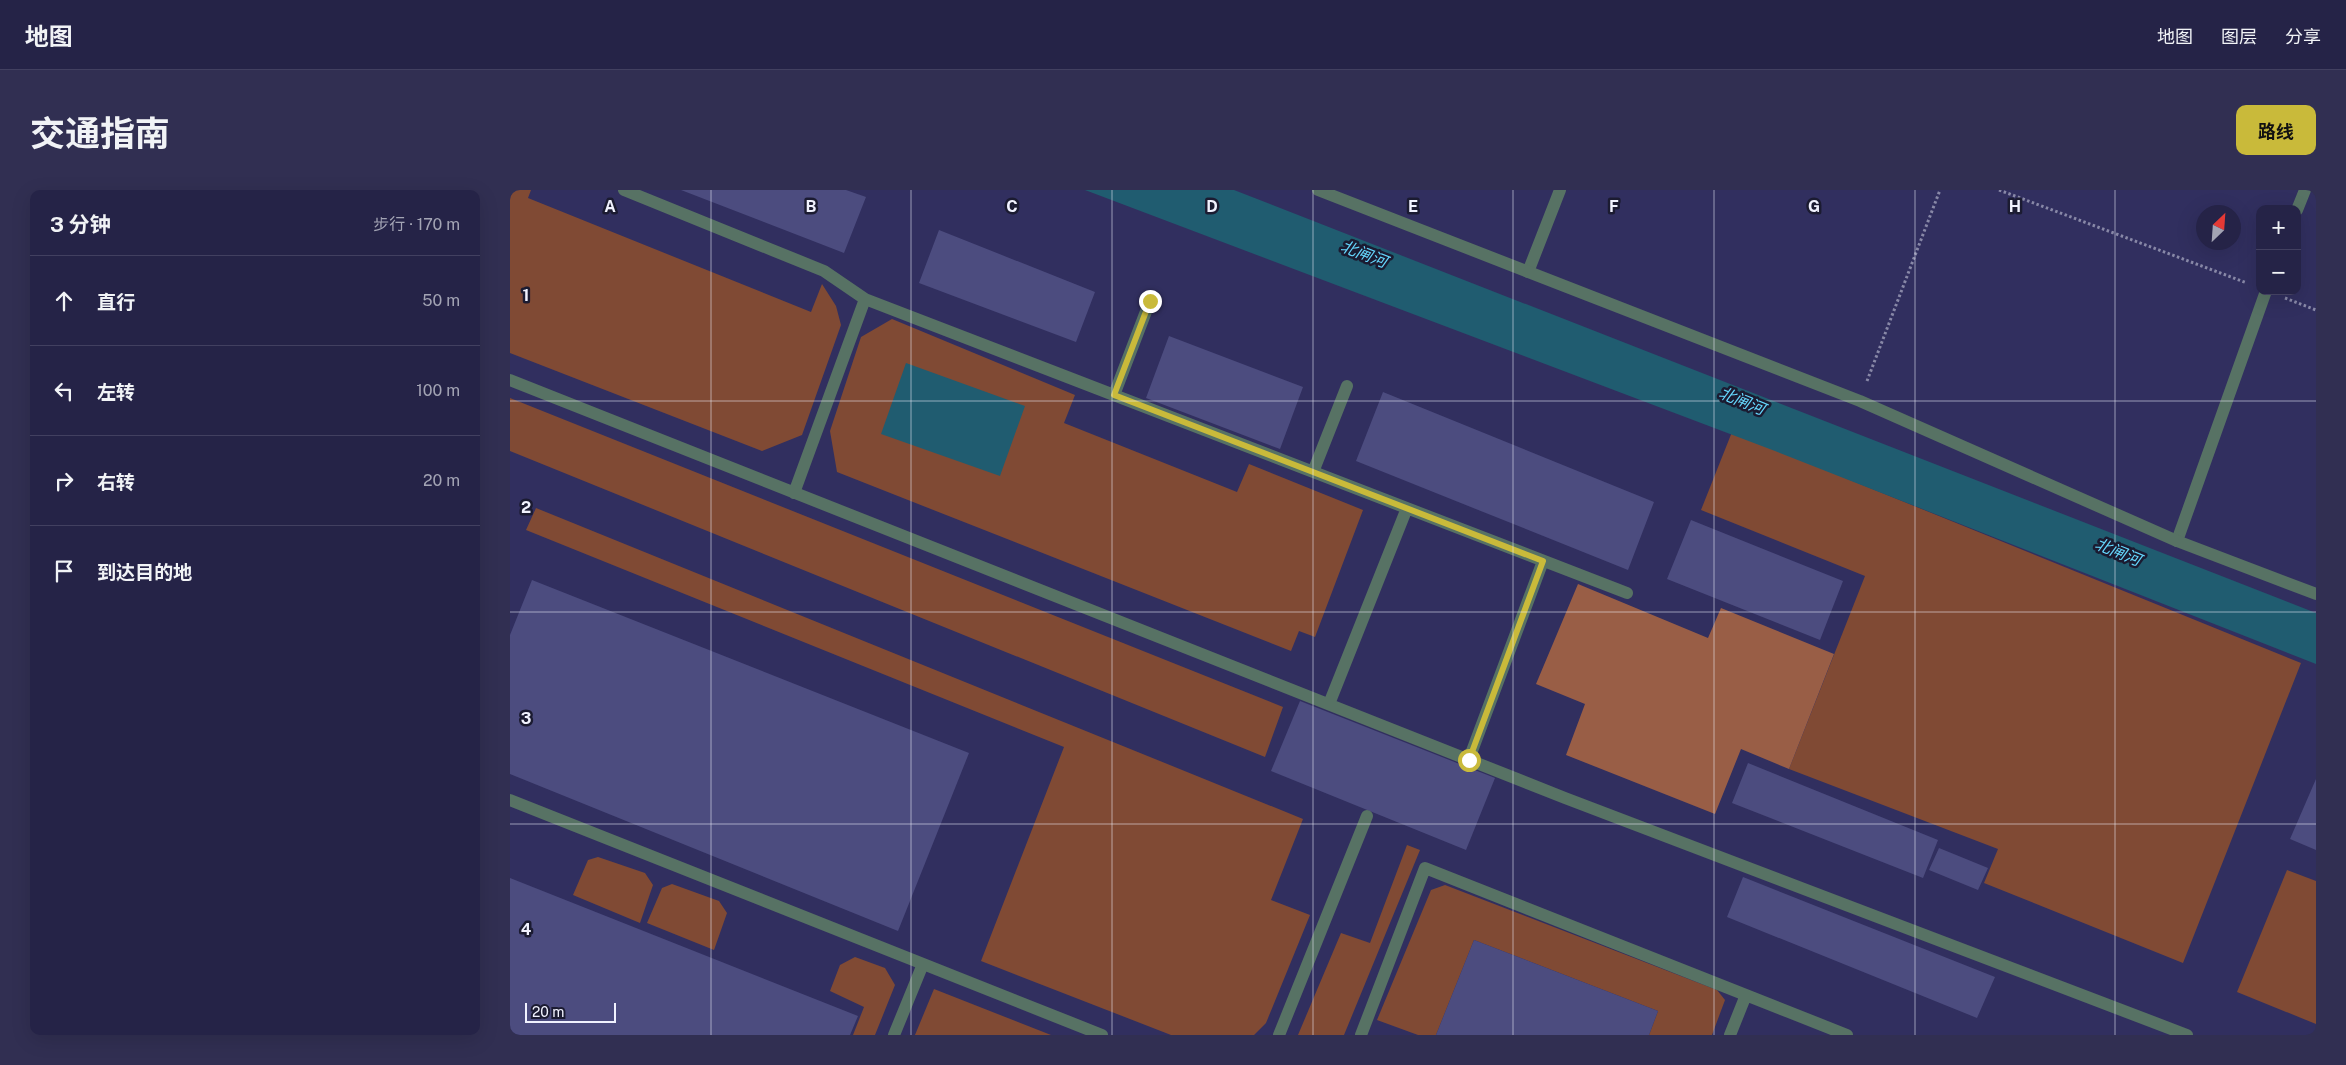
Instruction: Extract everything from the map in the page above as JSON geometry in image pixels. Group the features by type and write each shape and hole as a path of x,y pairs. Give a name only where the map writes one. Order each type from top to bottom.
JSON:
{"street":[{"path":"624,190 824,271 864,299 1627,593"},
{"path":"1318,190 1860,401 2177,541 2316,594"},
{"path":"1528,272 1560,190"},
{"path":"2299,205 2305,190"},
{"path":"2177,541 2270,295"},
{"path":"794,493 864,299"},
{"path":"1114,395 1150,301"},
{"path":"510,380 1469,760 2188,1035"},
{"path":"1313,472 1347,386"},
{"path":"1329,704 1406,508"},
{"path":"1469,760 1543,561"},
{"path":"510,800 1102,1035"},
{"path":"1279,1035 1367,816"},
{"path":"1360,1035 1425,868 1847,1035"},
{"path":"894,1035 923,964"},
{"path":"1730,1035 1746,995"}],"path":[{"path":"1860,401 1940,190"},
{"path":"1999,190 2250,285"},
{"path":"2276,295 2316,310"}],"shaded area":[{"path":"510,190 531,190 528,198 811,312 822,284 836,306 841,325 802,435 762,451 510,353"},
{"path":"892,319 1075,395 1064,423 1237,492 1249,464 1363,510 1315,637 1299,631 1291,651 837,472 830,431 861,337"},
{"path":"510,398 1283,707 1265,757 510,451"},
{"path":"1732,432 2301,663 2183,963 1984,883 1998,849 1789,769 1865,576 1701,510"},
{"path":"536,508 1303,819 1271,900 1310,915 1266,1023 1254,1035 1171,1035 981,961 1064,747 526,530"},
{"path":"1578,584 1708,638 1721,608 1834,654 1789,769 1741,749 1715,814 1566,755 1585,704 1536,684"},
{"path":"1407,845 1420,850 1344,1035 1298,1035 1341,933 1370,943"},
{"path":"598,857 645,873 653,885 640,923 573,895 588,860"},
{"path":"2287,870 2316,881 2316,1024 2237,992"},
{"path":"672,884 719,901 727,913 714,950 647,923 662,888"},
{"path":"1445,885 1717,990 1725,1000 1712,1035 1649,1035 1658,1011 1474,940 1436,1035 1418,1035 1377,1020 1431,890"},
{"path":"855,957 885,968 895,985 875,1035 853,1035 864,1007 830,991 840,965"},
{"path":"934,989 1051,1035 915,1035"}],"water":[{"name":"北闸河","path":"1085,190 1234,190 2316,613 2316,664 1775,451"},
{"path":"906,363 1025,406 1000,476 881,434"}],"building":[{"path":"681,190 846,190 866,197 844,253"},
{"path":"939,230 1095,292 1076,342 919,283"},
{"path":"1169,336 1303,387 1280,449 1146,398"},
{"path":"1383,392 1654,502 1628,570 1356,461"},
{"path":"1691,520 1843,581 1820,640 1667,579"},
{"path":"532,580 969,753 898,931 510,774 510,635"},
{"path":"1300,701 1495,778 1466,850 1271,771"},
{"path":"1748,763 1938,840 1923,878 1732,803"},
{"path":"2316,779 2316,850 2290,839"},
{"path":"1939,848 1988,868 1978,890 1929,870"},
{"path":"1743,877 1995,977 1977,1018 1727,917"},
{"path":"510,878 858,1016 850,1035 510,1035"},
{"path":"1474,940 1658,1011 1649,1035 1436,1035"}],"route":[{"path":"1150,301 1114,395 1543,561 1469,760"}]}
